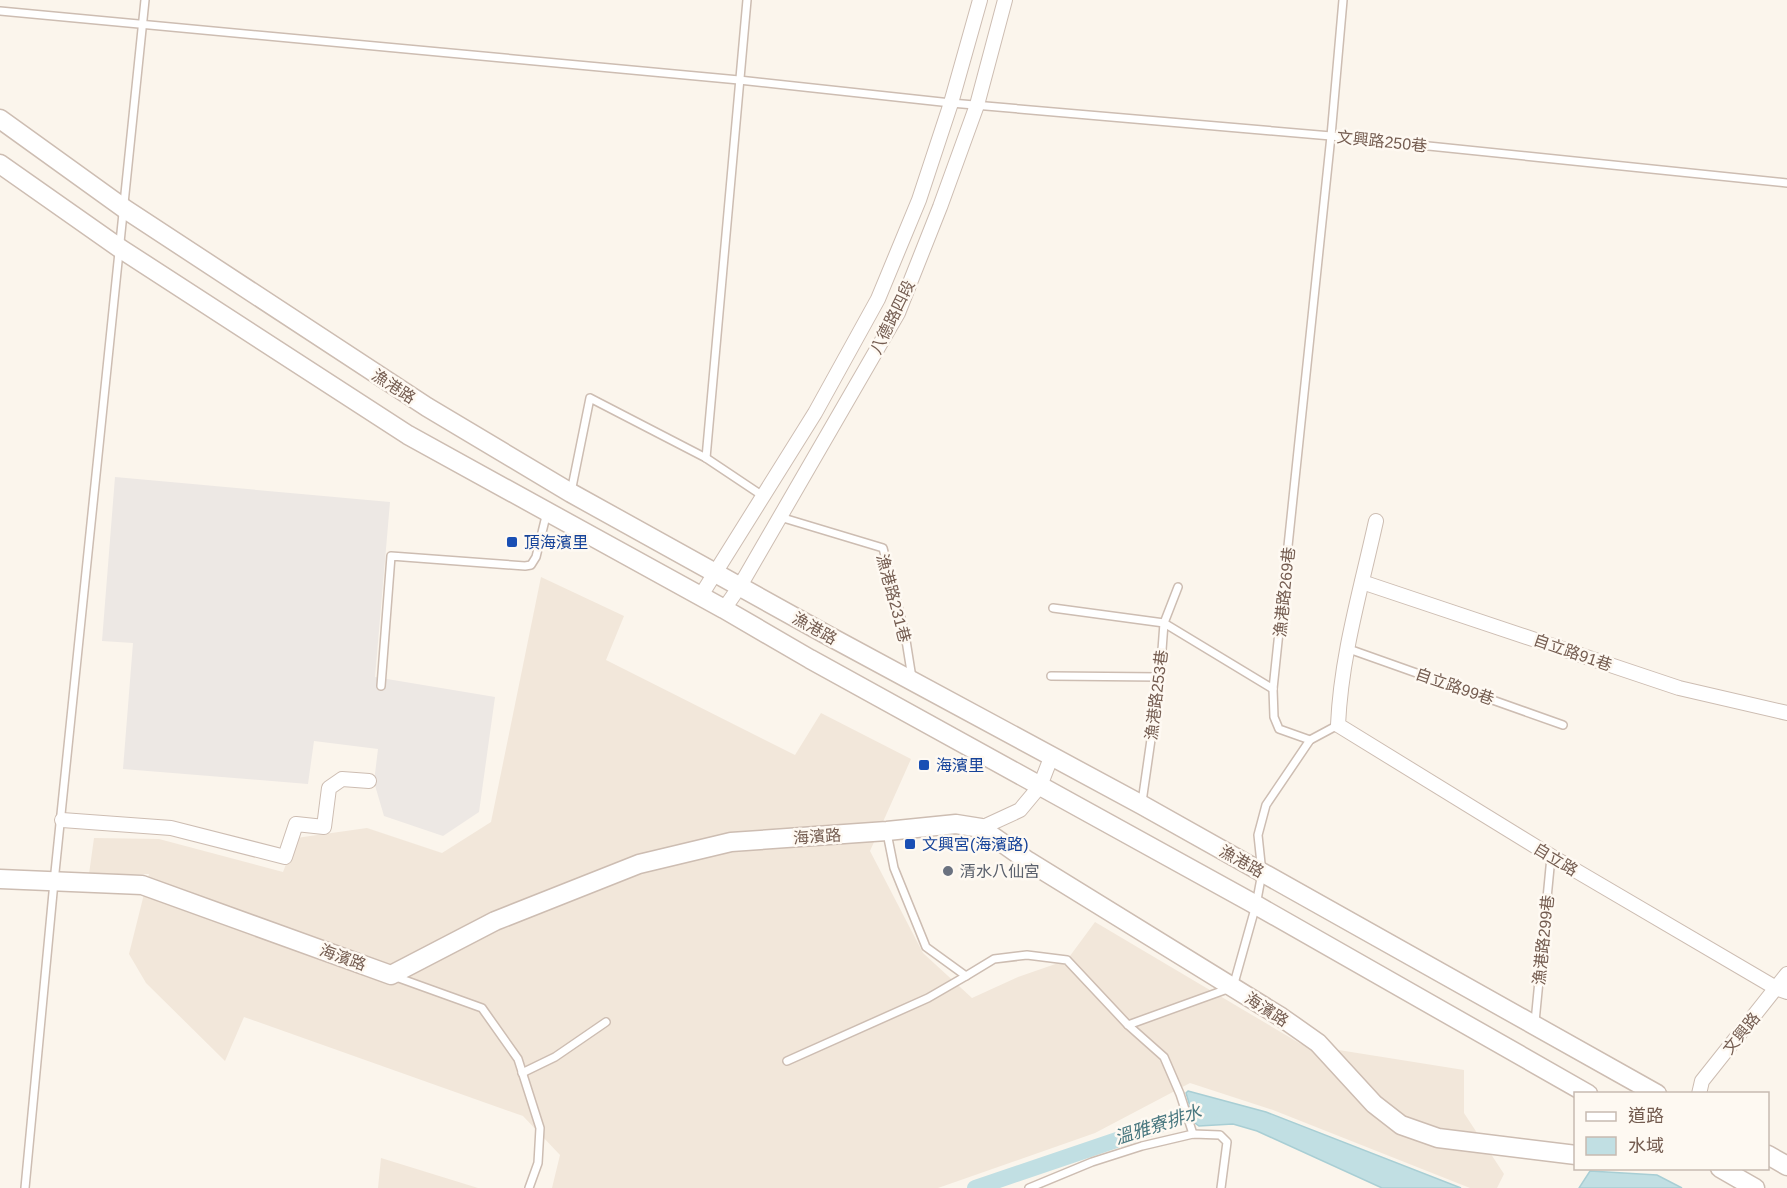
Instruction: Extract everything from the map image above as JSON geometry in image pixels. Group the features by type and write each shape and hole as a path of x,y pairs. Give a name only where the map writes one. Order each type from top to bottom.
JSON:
{"street":[{"name":"八德路四段","path":"700,597 815,413 878,300 919,200 951,103 980,0"},
{"name":"八德路四段","path":"724,609 740,586 897,312 955,167 977,105 1005,0"},
{"name":"漁港路","path":"0,119 125,209 427,407 571,493 1052,755 1653,1092"},
{"path":"932,161 955,167"},
{"name":"漁港路","path":"0,164 121,249 408,435 1256,905 1584,1092"},
{"path":"1338,725 1346,648 1376,521"},
{"name":"自立路91巷","path":"1362,582 1679,688 1787,713"},
{"name":"自立路","path":"1338,725 1551,856 1782,990"},
{"path":"981,828 1020,810 1040,786 1052,755"},
{"path":"62,820 171,828 285,857 296,824 324,827 329,788 342,779 369,781"},
{"name":"海濱路","path":"0,879 142,885 391,975 495,921 639,864 731,842 956,824 981,828 1028,861 1233,987 1318,1043 1374,1104 1401,1125 1438,1138 1574,1155"},
{"name":"文興路","path":"1699,1092 1702,1081 1782,990 1787,974"},
{"path":"1769,1156 1787,1166"},
{"path":"1724,1170 1755,1188"}],"lane":[{"path":"25,1188 54,882 145,0"},
{"path":"706,458 747,0"},
{"name":"漁港路269巷","path":"1310,740 1279,729 1274,717 1274,689 1343,0"},
{"name":"文興路250巷","path":"0,12 739,80 951,103 1331,136 1787,183"},
{"path":"571,493 590,398 706,458 763,496"},
{"path":"381,686 391,556 531,565 536,557 547,512"},
{"name":"漁港路231巷","path":"780,517 883,548 905,634 913,681"},
{"name":"漁港路253巷","path":"1142,805 1160,677 1164,623 1178,586"},
{"path":"1053,608 1164,623 1274,689"},
{"name":"自立路99巷","path":"1346,648 1563,724"},
{"path":"1051,676 1160,677"},
{"path":"1128,1025 1233,987 1256,905 1262,873 1258,835 1266,805 1310,740 1338,725"},
{"path":"887,831 894,868 926,947 966,976"},
{"name":"漁港路299巷","path":"1534,1024 1551,856"},
{"path":"788,1061 928,998 994,959 1027,955 1067,960 1128,1025 1164,1057 1180,1094 1193,1134"},
{"path":"391,975 482,1008 518,1059 540,1128 538,1163 529,1188"},
{"path":"522,1073 555,1057 606,1022"},
{"path":"1029,1188 1102,1159 1142,1146 1193,1134 1220,1135 1227,1142 1221,1188"}],"shaded area":[{"path":"115,477 390,502 375,677 495,697 479,812 443,836 384,816 374,782 378,749 314,741 308,784 123,769 133,643 102,641"},
{"path":"541,577 624,616 606,660 795,755 821,713 911,759 870,851 923,953 972,998 1018,977 1067,960 1095,922 1301,1044 1464,1070 1464,1113 1504,1174 1497,1188 1470,1188 1273,1110 1190,1083 1095,1133 938,1188 552,1188 560,1155 523,1116 244,1017 225,1061 146,983 129,954 149,874 89,874 94,838 159,839 283,872 296,838 367,828 442,853 491,822"},
{"path":"381,1158 478,1188 378,1188"}],"water":[{"path":"1188,1091 1266,1112 1461,1188 1382,1188 1257,1131 1233,1124 1199,1126 1195,1123 1186,1093"},
{"path":"1590,1171 1657,1175 1682,1188 1579,1188"}],"waterway":[{"name":"溫雅寮排水","path":"975,1188 1149,1129 1205,1107 1212,1110"}],"place":[{"name":"頂海濱里","path":"512,542"},
{"name":"海濱里","path":"924,765"},
{"name":"文興宮(海濱路)","path":"910,844"},
{"name":"清水八仙宮","path":"948,871"}]}
